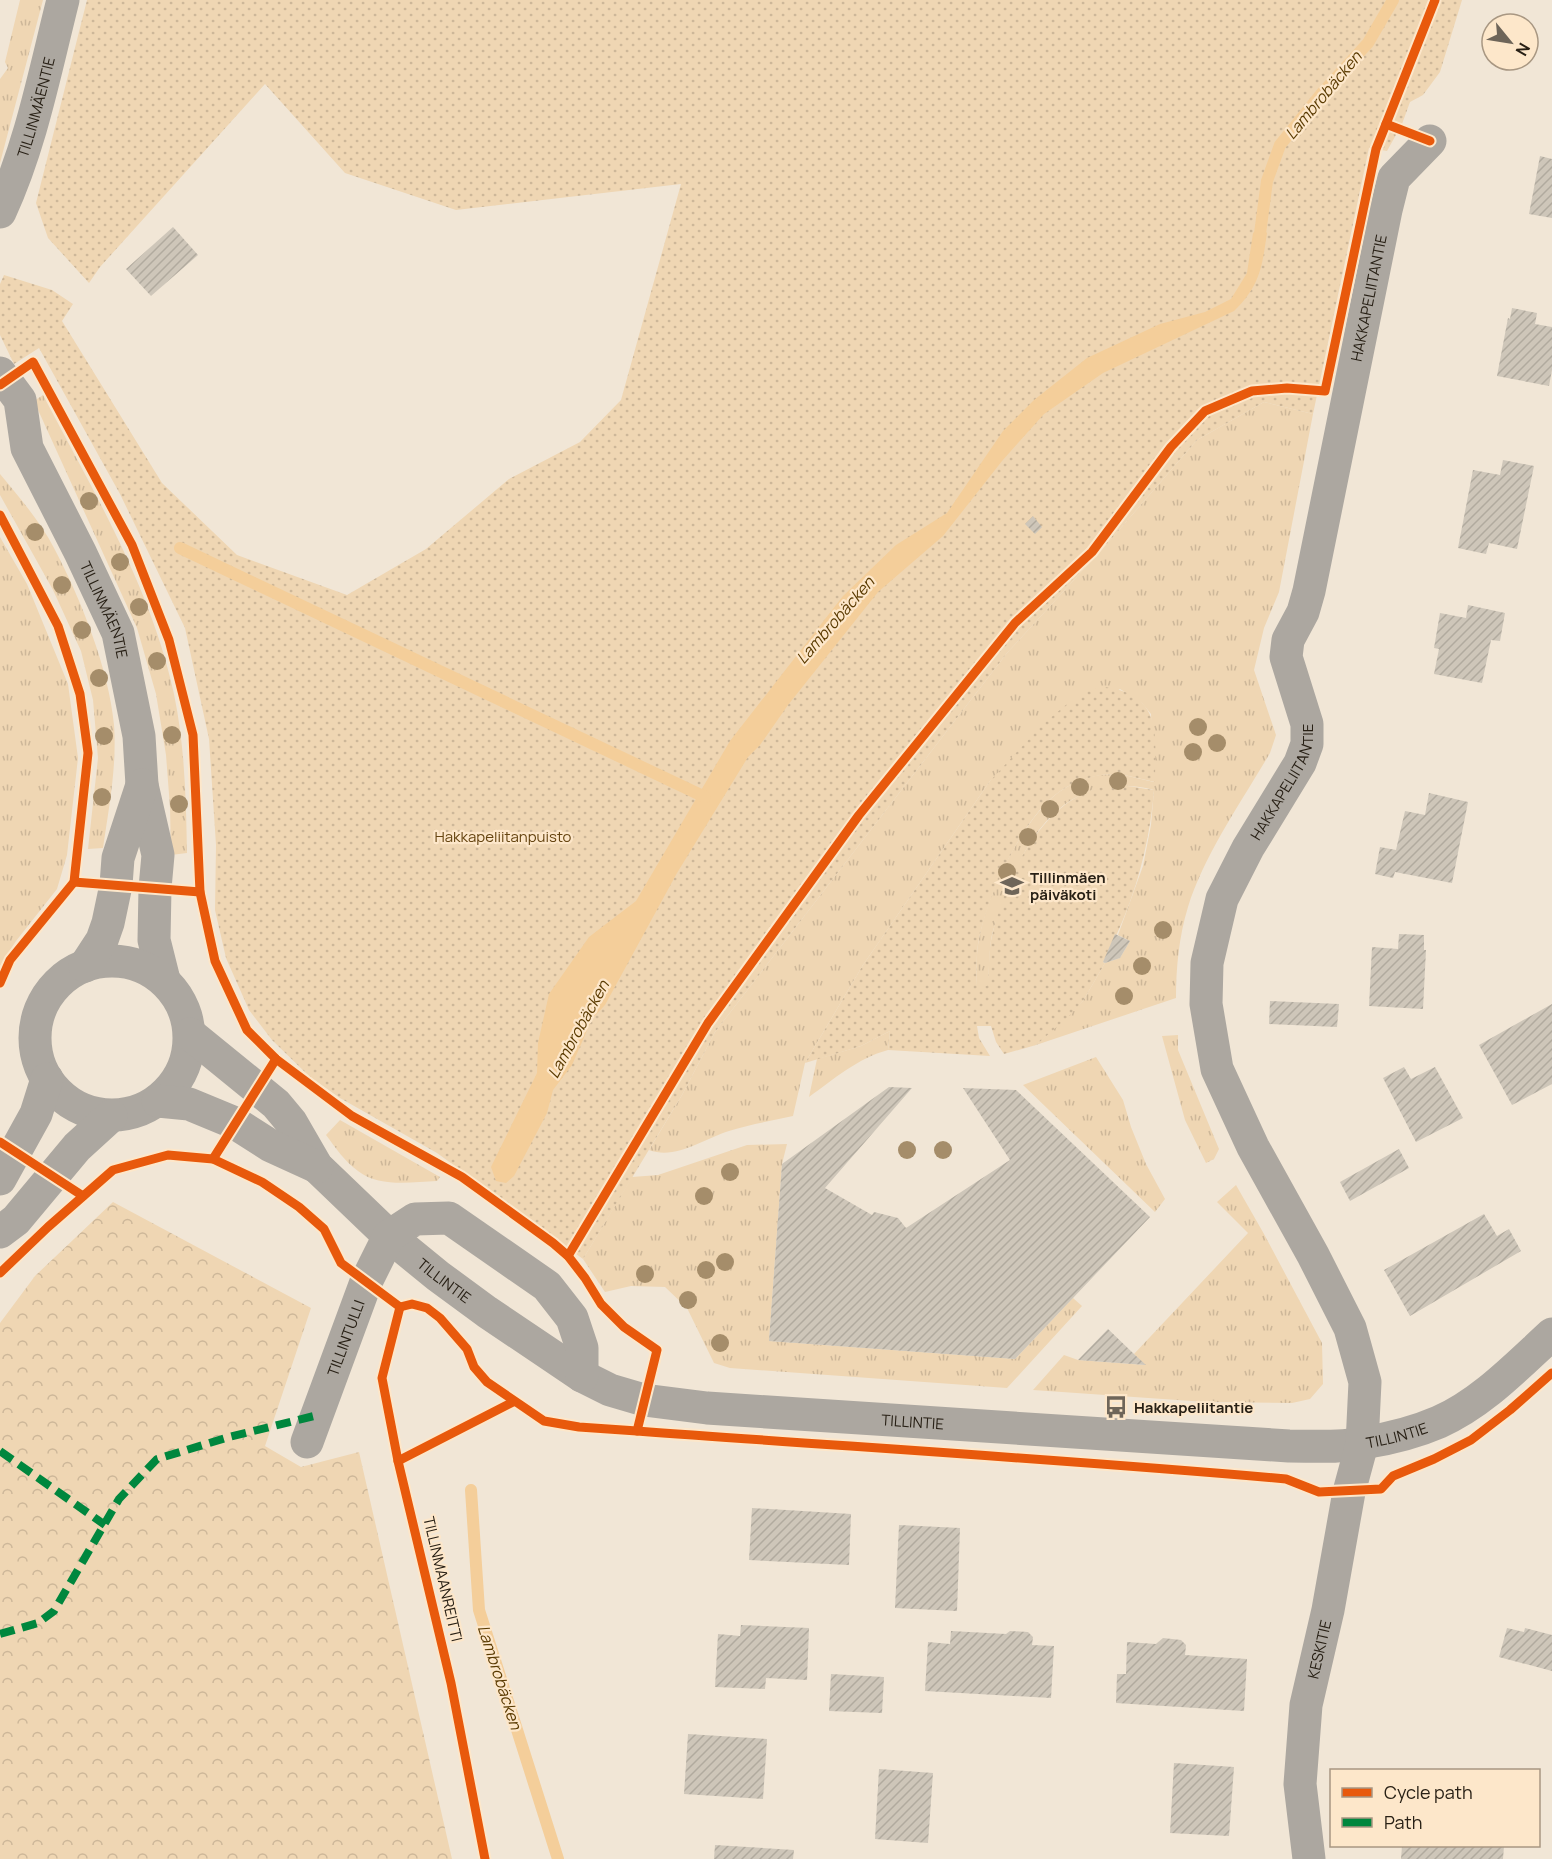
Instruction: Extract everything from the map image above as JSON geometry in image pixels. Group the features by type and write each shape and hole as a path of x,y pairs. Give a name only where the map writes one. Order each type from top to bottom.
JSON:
{"street":[{"name":"TILLINMÄENTIE","path":"0,212 15,179 36,110 63,0"},
{"name":"HAKKAPELIITANTIE","path":"1362,1444 1365,1382 1356,1346 1350,1328 1313,1255 1253,1147 1217,1070 1206,1004 1207,963 1222,899 1248,848 1300,764 1307,744 1307,724 1286,657 1288,640 1303,612 1309,591 1394,178 1430,141"},
{"name":"TILLINMÄENTIE","path":"0,373 20,400 13,442 80,552 118,633 139,736 142,785 158,855 154,940 164,980"},
{"name":"TILLINMÄENTIE","path":"85,966 102,940 108,924 116,885 118,858 142,785"},
{"path":"105,961 126,962 146,969 164,980 177,996 186,1014 190,1034 188,1053 182,1071 172,1088 158,1101 144,1109 111,1116 92,1113 74,1106 59,1094 47,1079 39,1062 35,1042 37,1023 43,1004 54,988 68,975 85,966 105,961"},
{"name":"TILLINTIE","path":"190,1034 276,1104 291,1122 317,1167 389,1236 438,1276 582,1376 610,1390 644,1400 707,1408 1289,1446 1362,1444 1418,1430 1470,1405 1552,1335"},
{"path":"0,1179 36,1114 47,1079"},
{"name":"TILLINTIE","path":"158,1101 189,1104 226,1120 271,1146 317,1167"},
{"path":"0,1232 16,1220 76,1147 111,1116"},
{"path":"389,1236 415,1219 449,1218 548,1286 572,1318 582,1348 582,1376"},
{"name":"TILLINTULLI","path":"307,1442 366,1281 389,1236"},
{"name":"KESKITIE","path":"1309,1859 1300,1784 1306,1705 1328,1610 1349,1492 1362,1444"}],"green space":[{"path":"20,0 43,0 0,163 0,79 8,68 5,62"},
{"name":"Hakkapeliitanpuisto","path":"87,0 1462,0 1440,72 1423,95 1410,102 1402,124 1387,151 1369,148 1313,414 1264,402 1197,440 1106,545 1007,653 715,1032 682,1095 583,1259 437,1153 340,1098 310,1077 272,1040 249,1010 226,958 215,910 216,845 209,739 185,628 120,494 39,348 14,364 0,335 0,284 4,275 52,290 73,304 62,321 162,483 237,555 347,595 426,549 509,479 580,442 621,400 681,184 456,210 345,173 265,84 100,267 89,283 48,238 36,203"},
{"path":"43,395 119,540 151,616 164,654 181,734 187,853 171,855 166,755 156,694 137,628 34,401"},
{"path":"1264,402 1313,414 1279,592 1264,628 1254,670 1276,735 1270,753 1224,828 1195,887 1180,941 1176,998 1036,1045 1083,1001 1105,963 1120,958 1130,941 1118,935 1143,866 1151,825 1154,790 1125,786 1099,788 1077,797 1057,811 1040,829 1014,875 995,925 990,946 988,986 976,986 978,945 988,907 1016,844 1041,809 1064,788 1094,776 1121,775 1154,782 1151,714 1142,703 1120,689 990,781 863,965 805,1063 793,1116 753,1124 679,1150 659,1152 649,1150 682,1095 715,1032 1007,653 1106,545 1197,440"},
{"path":"0,474 36,519 54,548 74,588 100,657 114,725 112,786 103,848 88,849 98,758 93,700 81,651 53,590 0,495"},
{"path":"0,537 27,584 68,684 78,758 67,855 57,889 16,941 0,966"},
{"path":"1105,687 1138,699 1147,709 1155,734 1155,782 1108,774 1076,782 1055,795 1029,824 1006,864 988,906 977,954 976,986 987,986 991,942 1006,889 1017,865 1046,822 1065,805 1086,793 1109,786 1154,790 1148,835 1131,900 1103,962 1105,963 1083,1001 1036,1045 1004,1054 996,1042 991,1026 977,1026 979,1038 990,1056 888,1050 890,1031 861,1046 805,1063 863,965 990,781 1042,725 1067,704 1089,690"},
{"path":"890,1031 888,1050 856,1064 809,1097 817,1059 861,1046"},
{"path":"1178,1035 1178,1050 1219,1149 1214,1159 1206,1163 1185,1120 1162,1036"},
{"path":"1096,1057 1123,1100 1146,1164 1165,1199 1155,1212 1023,1085"},
{"path":"340,1120 440,1177 437,1181 396,1183 376,1180 358,1171 340,1154 326,1135"},
{"path":"787,1144 782,1164 769,1341 1015,1359 1073,1298 1082,1306 1007,1388 730,1368 714,1363 687,1308 665,1287 631,1286 605,1292 583,1259 632,1177 658,1175 747,1145"},
{"path":"1236,1185 1322,1343 1323,1384 1310,1399 1292,1403 1206,1402 1033,1390 1064,1355 1078,1360 1145,1365 1134,1354 1248,1233 1217,1202"},
{"path":"113,1202 311,1308 265,1446 301,1467 359,1452 452,1859 0,1859 0,1323 35,1276"}],"water":[{"path":"1261,227 1267,233 1258,275 1243,302 1234,311 1103,373 1044,414 1002,461 943,536 878,592 788,705 760,745 748,757 677,873 605,1005 592,1019 572,1065 553,1090 547,1113 514,1176 506,1183 496,1181 491,1167 537,1073 538,1043 549,994 589,937 636,901 730,741 843,596 896,545 947,513 1003,431 1034,400 1087,358 1160,324 1205,312 1231,299 1247,273 1253,233"}],"building":[{"path":"1540,156 1552,159 1552,218 1529,214"},
{"path":"173,227 198,255 151,296 126,269"},
{"path":"1512,308 1537,313 1535,324 1552,327 1552,370 1549,386 1497,376"},
{"path":"1503,460 1534,466 1517,549 1489,543 1486,554 1458,548 1473,470 1500,475"},
{"path":"1033,516 1042,527 1035,534 1025,524"},
{"path":"1468,605 1505,613 1500,641 1491,640 1482,683 1434,674 1439,649 1434,648 1440,613 1466,618"},
{"path":"1429,793 1468,802 1452,883 1395,872 1393,878 1375,874 1380,847 1396,850 1405,811 1425,815"},
{"path":"1115,934 1130,941 1120,958 1105,963 1103,962"},
{"path":"1399,934 1424,935 1424,950 1426,950 1423,1009 1369,1006 1372,947 1398,949"},
{"path":"1270,1001 1339,1004 1337,1027 1269,1024"},
{"path":"1552,1004 1552,1084 1512,1105 1479,1045"},
{"path":"1404,1067 1411,1079 1435,1067 1463,1118 1416,1142 1383,1078"},
{"path":"889,1087 912,1088 825,1188 872,1215 874,1212 898,1218 906,1228 1010,1160 963,1088 1016,1090 1150,1217 1015,1359 769,1341 782,1164"},
{"path":"1399,1149 1409,1168 1350,1201 1340,1182"},
{"path":"1484,1214 1497,1236 1509,1229 1521,1251 1410,1316 1384,1270"},
{"path":"1108,1329 1134,1354 1146,1365 1078,1360"},
{"path":"752,1508 851,1514 849,1565 749,1560"},
{"path":"899,1525 960,1528 957,1611 895,1608"},
{"path":"741,1625 809,1628 807,1680 766,1678 765,1689 715,1687 718,1634 740,1636"},
{"path":"1507,1628 1524,1632 1525,1628 1552,1635 1552,1671 1499,1657"},
{"path":"951,1631 1006,1634 1010,1631 1028,1632 1033,1637 1032,1645 1054,1646 1051,1698 925,1691 928,1642 950,1644"},
{"path":"1163,1638 1181,1640 1186,1645 1185,1655 1247,1659 1244,1711 1116,1703 1117,1674 1126,1674 1127,1642 1156,1644"},
{"path":"831,1674 884,1677 882,1713 829,1711"},
{"path":"688,1734 767,1739 763,1799 684,1794"},
{"path":"1174,1763 1234,1767 1229,1836 1170,1833"},
{"path":"879,1769 933,1773 928,1843 875,1839"},
{"path":"715,1845 794,1850 793,1859 714,1859"},
{"path":"1402,1847 1504,1847 1503,1859 1401,1859"}],"waterway":[{"name":"Lambrobäcken","path":"1259,241 1267,181 1280,145 1322,93 1368,43 1393,0"},
{"path":"180,548 705,797"},
{"name":"Lambrobäcken","path":"471,1490 479,1610 558,1859"}],"marked path":[{"path":"0,1634 38,1623 54,1611 119,1499 157,1459 229,1437 318,1415"},
{"path":"0,1451 105,1525"}],"cycle path":[{"path":"1430,141 1386,124 1435,0"},
{"path":"568,1256 708,1023 859,815 1015,623 1092,552 1171,447 1205,411 1252,391 1287,388 1325,391 1376,149 1386,124"},
{"path":"0,385 33,362 132,545 169,640 193,735 200,892 215,961 247,1030 276,1059 352,1116 462,1177 568,1256 601,1304 624,1327 657,1350 637,1431 579,1427 544,1421 487,1382 474,1367 467,1349 440,1318 427,1308 412,1304 400,1307"},
{"path":"0,515 58,626 80,694 88,753 74,882 10,960 0,983"},
{"path":"74,882 200,892"},
{"path":"213,1159 276,1059"},
{"path":"0,1142 83,1196"},
{"path":"0,1273 113,1170 168,1155 213,1159 262,1182 299,1207 324,1229 341,1263 400,1307"},
{"name":"TILLINMAANREITTI","path":"400,1307 382,1378 398,1461 451,1683 485,1859"},
{"path":"637,1431 1286,1479 1319,1492 1381,1489 1393,1476 1471,1440 1552,1373"},
{"path":"398,1461 513,1402"}],"place":[{"name":"Tillinmäen päiväkoti","path":"1012,886"},
{"name":"Hakkapeliitantie","path":"1116,1407"}]}
